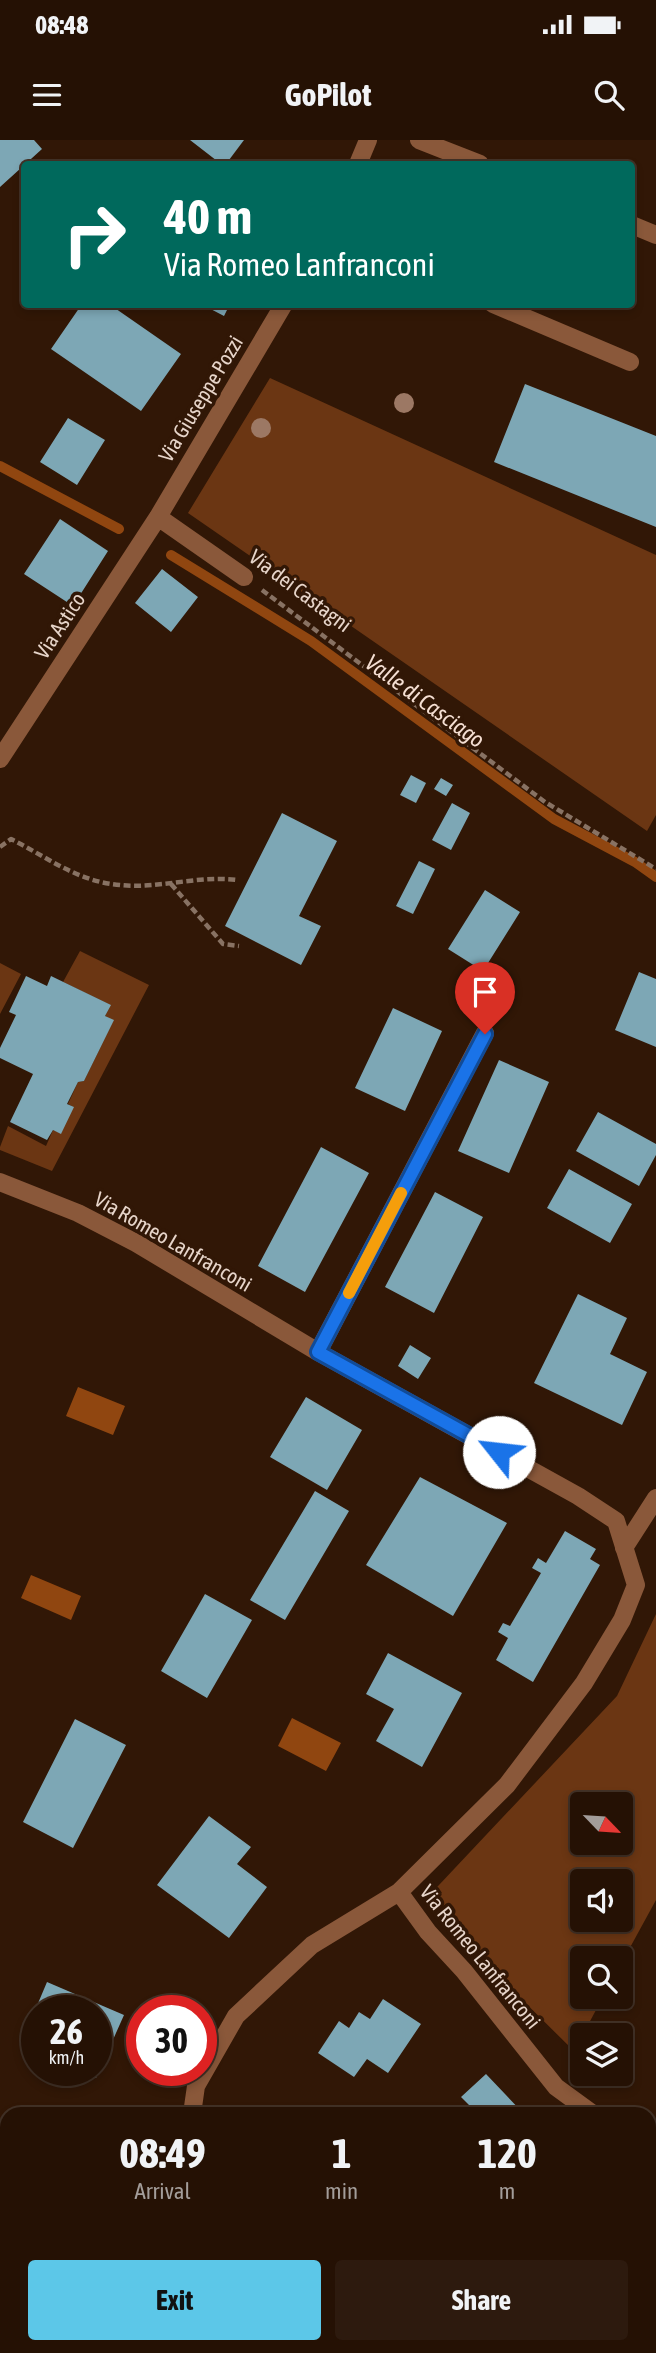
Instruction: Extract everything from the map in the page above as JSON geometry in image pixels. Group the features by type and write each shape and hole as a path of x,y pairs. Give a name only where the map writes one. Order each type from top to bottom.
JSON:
{"street":[{"path":"359,161 368,140"},
{"path":"419,140 472,161"},
{"path":"635,226 656,235"},
{"name":"Via Giuseppe Pozzi","path":"158,517 282,308"},
{"path":"502,308 630,362"},
{"name":"Via dei Castagni","path":"158,517 244,577"},
{"name":"Via Astico","path":"0,759 158,517"},
{"path":"318,1352 485,1034"},
{"name":"Via Romeo Lanfranconi","path":"0,1182 78,1213 136,1243 318,1352 578,1496 616,1521 636,1585 622,1620 584,1683 507,1785 399,1892 428,1932 464,1971 556,2087 583,2107"},
{"path":"624,1548 656,1498"},
{"path":"193,2107 196,2086 236,2016 312,1945 399,1892"}],"path":[{"name":"Via dei Castagni","path":"244,577 545,802 656,869"},
{"path":"0,847 11,839 73,874 119,886 223,878 238,880"},
{"path":"170,883 223,944 239,946"}],"shaded area":[{"path":"270,378 656,555 656,815 647,831 188,513"},
{"path":"80,951 149,985 52,1171 0,1150 0,1147 8,1126 46,1146 53,1130 61,1133 73,1107 68,1104 78,1082 84,1081 113,1021 105,1016 110,1005 63,982"},
{"path":"0,963 21,974 0,1014"},
{"path":"78,1387 125,1406 113,1435 66,1416"},
{"path":"31,1575 81,1596 71,1620 21,1598"},
{"path":"656,1614 656,1900 631,1946 570,1946 570,2009 597,2009 589,2023 570,2023 570,2047 423,1902 617,1696"},
{"path":"292,1718 341,1743 326,1771 278,1746"}],"building":[{"path":"0,140 34,140 42,149 29,161 21,161 21,168 0,187"},
{"path":"190,140 244,140 228,161 217,161"},
{"path":"79,308 115,308 181,354 141,411 51,349"},
{"path":"209,308 228,308 224,316"},
{"path":"525,384 656,436 656,527 494,462"},
{"path":"68,418 105,440 77,485 40,462"},
{"path":"60,519 108,551 73,606 24,574"},
{"path":"162,569 198,597 171,632 135,603"},
{"path":"411,775 426,783 416,803 400,795"},
{"path":"441,778 453,785 446,796 434,789"},
{"path":"452,803 470,813 451,850 432,840"},
{"path":"282,813 337,841 299,916 321,926 301,965 225,926"},
{"path":"419,861 435,869 413,914 396,906"},
{"path":"485,890 520,912 483,971 448,949"},
{"path":"639,972 656,979 656,1047 615,1030"},
{"path":"26,976 47,986 51,976 111,1005 105,1016 114,1020 84,1081 78,1082 67,1104 74,1107 61,1134 53,1130 47,1140 10,1122 33,1074 0,1058 0,1048 16,1015 9,1012"},
{"path":"393,1008 442,1031 405,1111 355,1088"},
{"path":"499,1060 549,1082 509,1173 458,1151"},
{"path":"598,1112 656,1144 656,1155 639,1186 576,1151"},
{"path":"321,1147 369,1173 305,1292 258,1266"},
{"path":"569,1169 632,1204 610,1243 547,1208"},
{"path":"435,1192 483,1217 434,1313 385,1287"},
{"path":"578,1294 627,1318 610,1354 647,1372 622,1425 534,1383"},
{"path":"410,1345 431,1358 418,1379 398,1366"},
{"path":"306,1397 362,1430 327,1490 270,1457"},
{"path":"420,1477 507,1523 453,1616 366,1565"},
{"path":"315,1491 349,1511 285,1620 250,1600"},
{"path":"565,1531 596,1549 590,1559 600,1565 533,1682 496,1660 508,1638 498,1632 503,1623 510,1626 541,1573 532,1568 538,1558 546,1563"},
{"path":"205,1594 252,1620 207,1698 161,1671"},
{"path":"388,1653 462,1693 422,1767 376,1741 394,1709 366,1694"},
{"path":"75,1719 126,1745 73,1848 23,1822"},
{"path":"209,1816 251,1847 237,1864 267,1887 229,1938 157,1885"},
{"path":"47,1982 77,1995 42,1995"},
{"path":"383,1999 421,2024 388,2073 367,2059 354,2077 318,2053 339,2021 349,2028 359,2012 370,2019"},
{"path":"112,2010 124,2015 112,2042"},
{"path":"486,2074 517,2107 467,2107 469,2105 461,2097"}],"waterway":[{"name":"Valle di Casciago","path":"0,466 119,529"},
{"name":"Valle di Casciago","path":"171,555 311,641 554,819 635,862 656,877"}],"slow traffic":[{"path":"349,1293 401,1193"}],"route":[{"path":"485,1034 318,1352 499,1452"}]}
